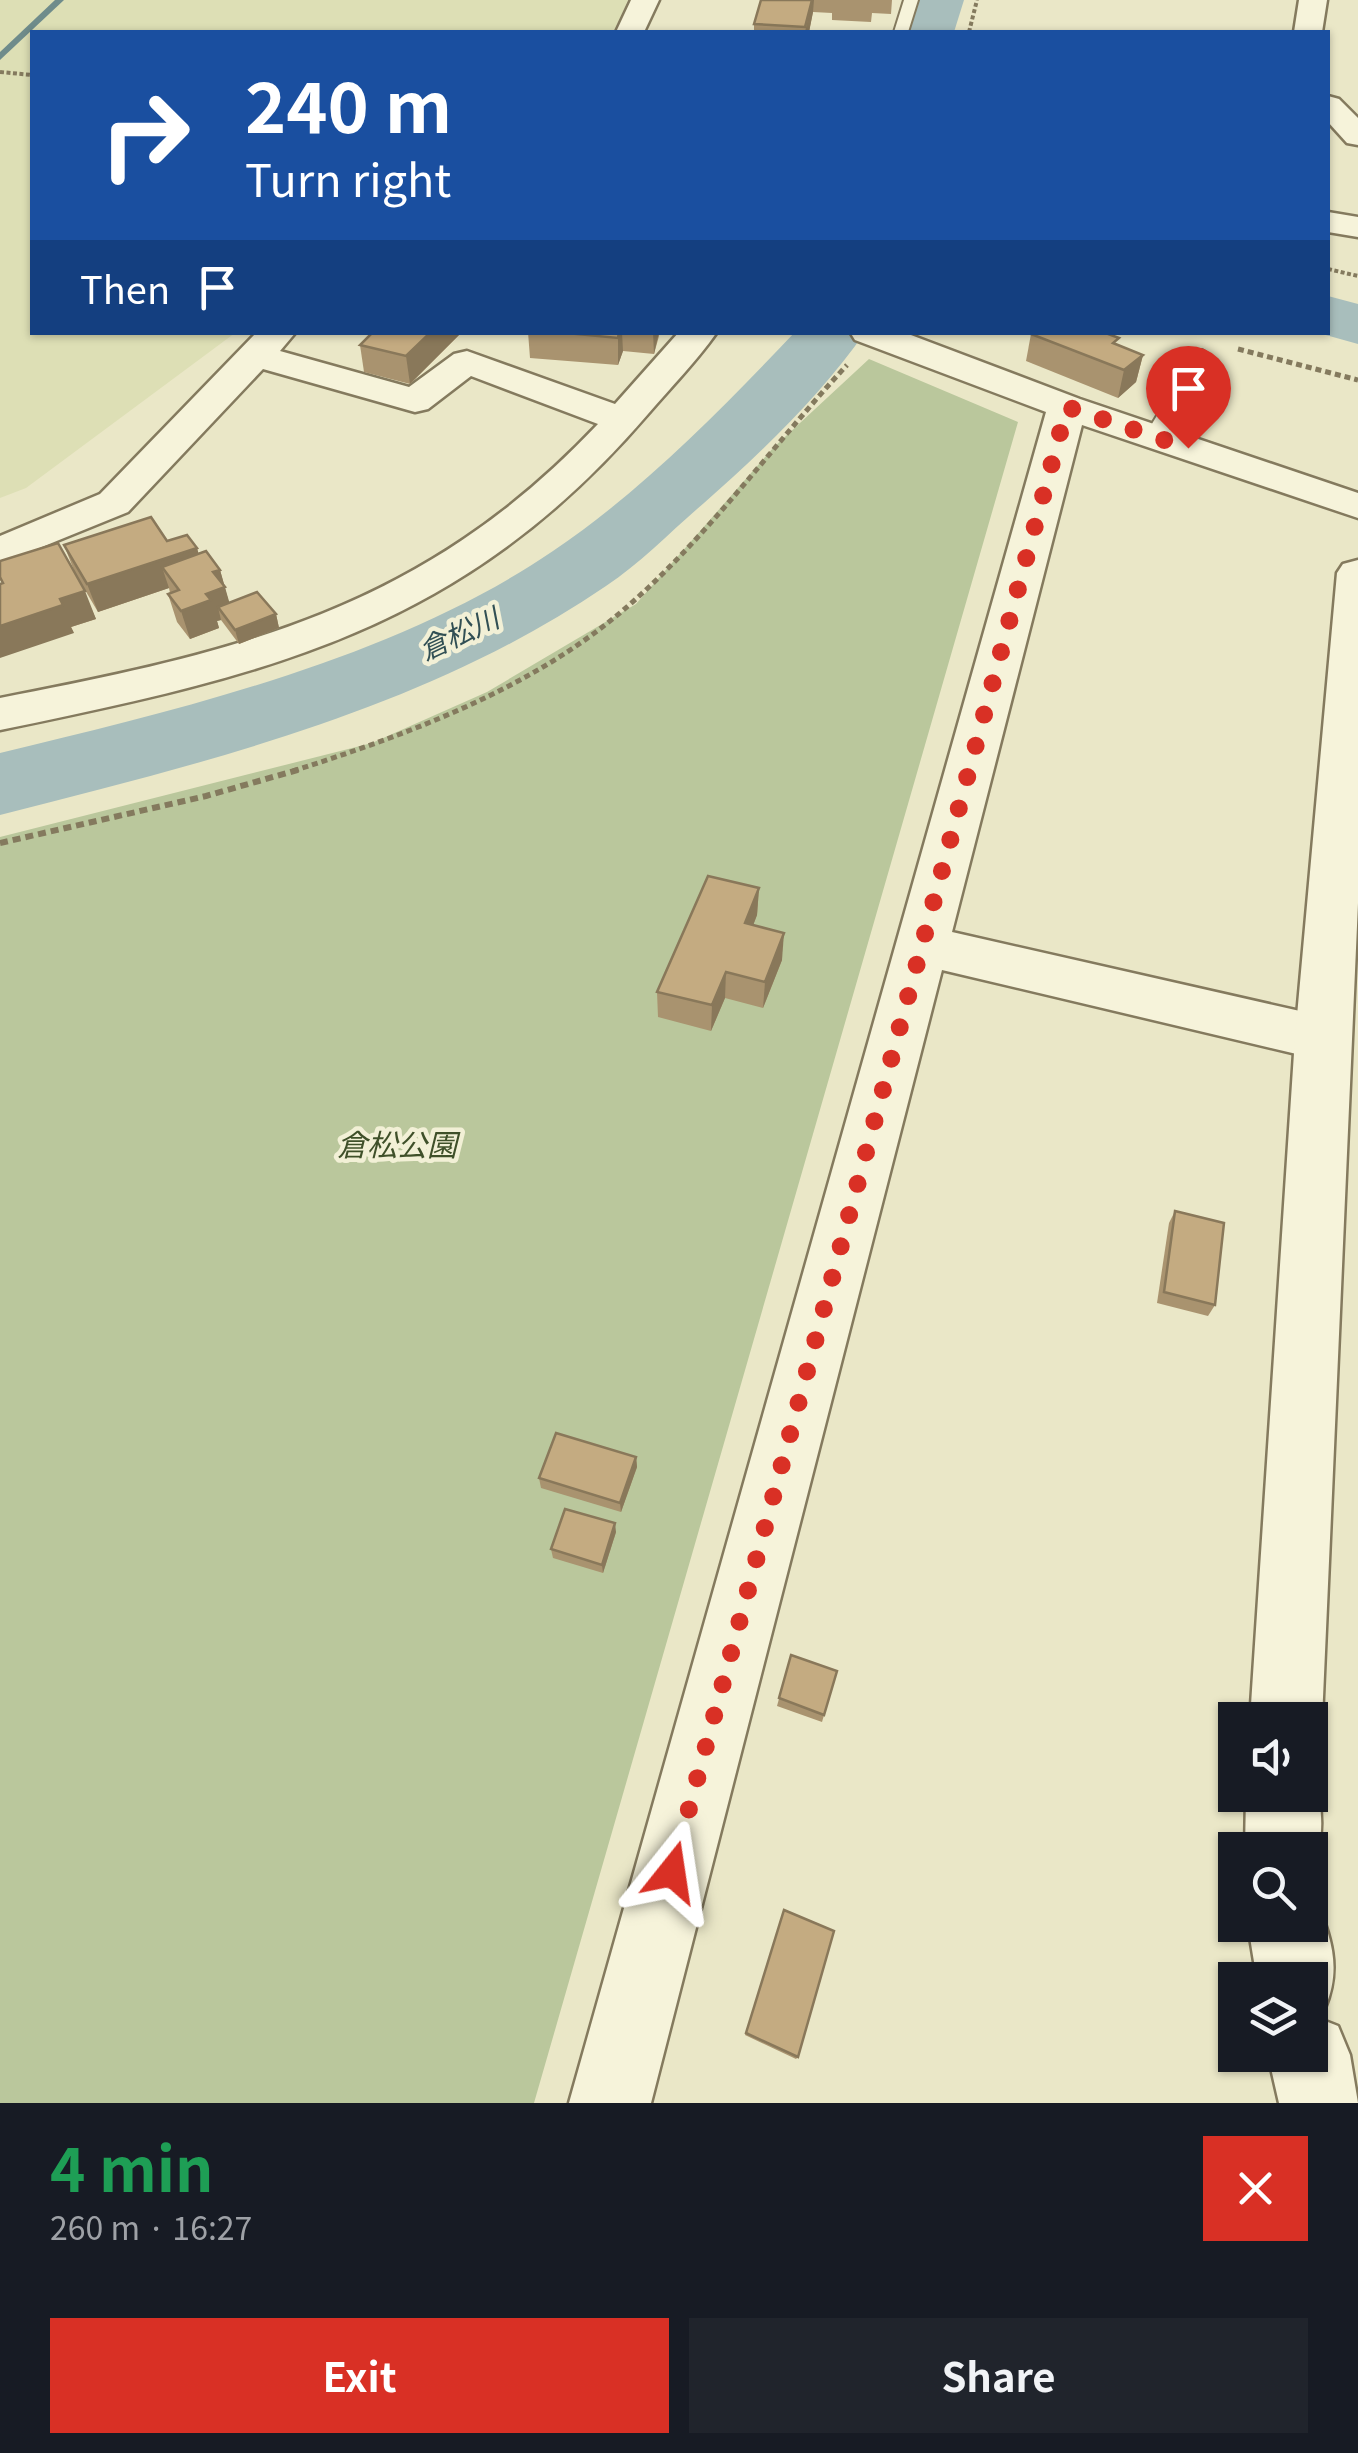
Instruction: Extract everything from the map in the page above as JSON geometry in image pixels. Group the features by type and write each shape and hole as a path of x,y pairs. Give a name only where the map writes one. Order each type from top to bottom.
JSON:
{"street":[{"path":"631,30 645,0"},
{"path":"1308,30 1312,0"},
{"path":"1330,222 1358,227"},
{"path":"0,714 148,685 288,648 383,609 472,555 556,490 697,335"},
{"path":"878,335 1067,407 1358,506"},
{"path":"0,551 114,502 267,344 415,401 467,362 620,419"},
{"path":"610,2103 1067,407"},
{"path":"1287,1702 1322,1038 1358,573"},
{"path":"922,945 1322,1038"},
{"path":"1314,2072 1320,2103"}],"lane":[{"path":"902,30 911,0"},
{"path":"1154,436 1202,356"}],"path":[{"path":"970,30 977,0"},
{"path":"0,72 30,75"},
{"path":"1330,269 1358,276"},
{"path":"0,843 298,771 418,727 494,692 577,644 622,611 730,503 819,394 874,335"},
{"path":"1236,349 1358,380"}],"green space":[{"path":"0,0 628,0 615,30 30,30 30,335 232,335 26,488 0,498"},
{"name":"倉松公園","path":"869,359 1018,422 534,2103 0,2103 0,837 372,743 487,692 636,604 773,448"}],"building":[{"path":"761,0 812,0 805,27 754,24"},
{"path":"370,335 428,335 406,356 360,345"},
{"path":"1034,335 1119,338 1113,343 1143,355 1124,370"},
{"path":"151,517 167,541 187,535 197,548 87,584 64,545"},
{"path":"58,543 85,591 60,599 63,605 0,626 0,561"},
{"path":"206,551 220,570 213,572 225,587 206,594 211,600 181,611 168,594 179,590 162,567"},
{"path":"257,592 276,614 235,630 218,607"},
{"path":"708,876 759,888 745,923 784,933 765,982 726,972 712,1005 657,992"},
{"path":"1175,1211 1224,1223 1215,1305 1164,1292"},
{"path":"556,1433 636,1457 620,1503 539,1478"},
{"path":"565,1509 615,1523 602,1565 551,1549"},
{"path":"791,1655 837,1671 824,1715 779,1698"},
{"path":"784,1910 834,1931 798,2057 746,2033"}],"waterway":[{"path":"0,57 60,0"},
{"path":"930,30 939,0"},
{"name":"倉松川","path":"1330,317 1358,324"},
{"name":"倉松川","path":"0,784 194,736 344,685 483,626 581,568 723,449 829,335"}],"route":[{"path":"672,1872 1067,407 1188,448"}]}
